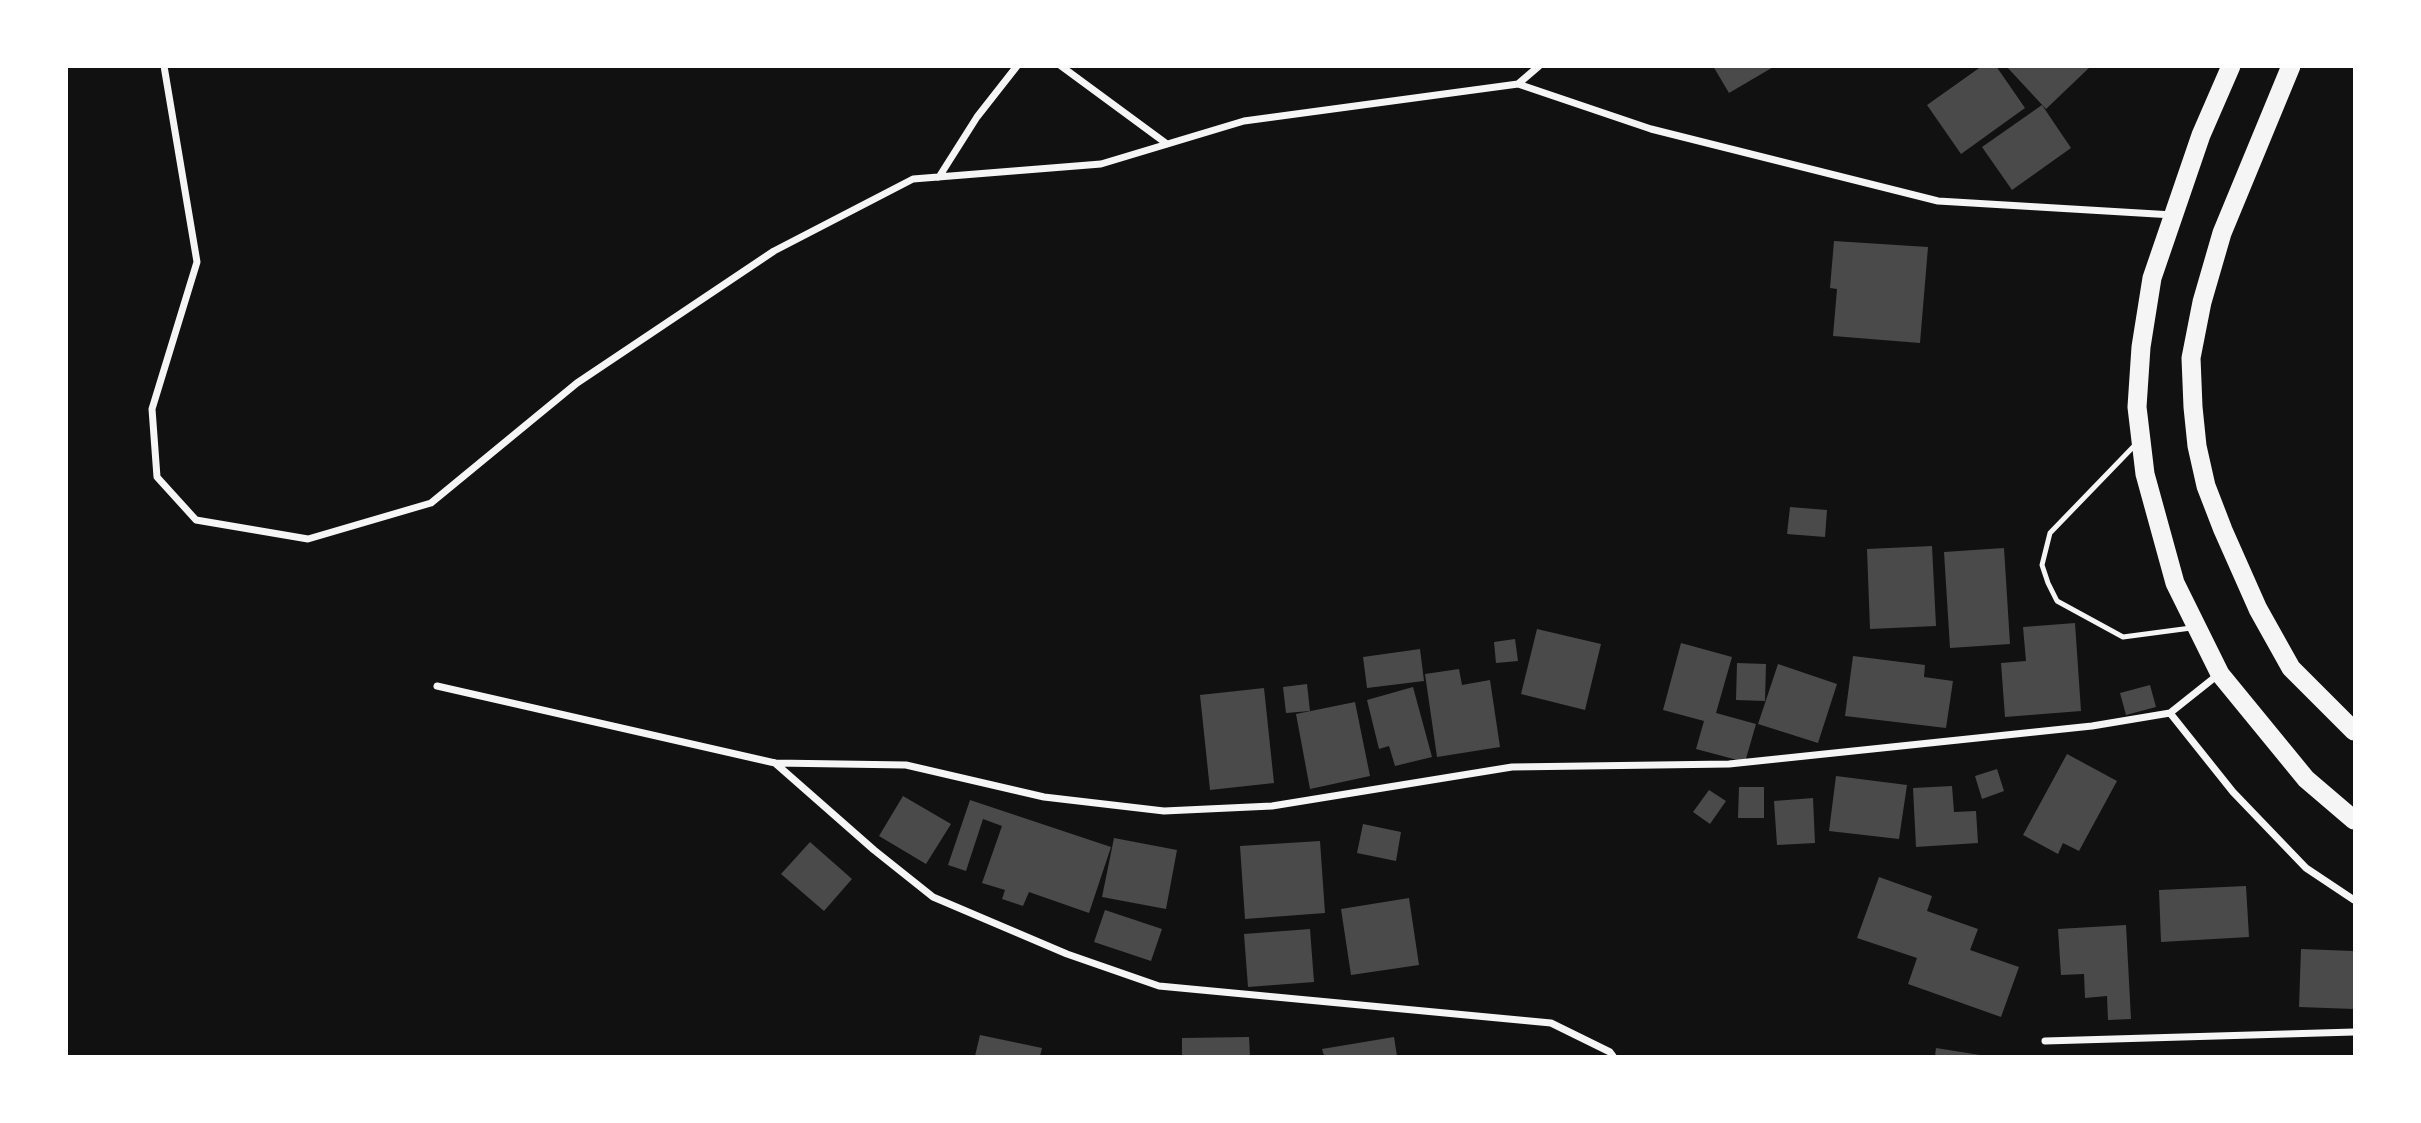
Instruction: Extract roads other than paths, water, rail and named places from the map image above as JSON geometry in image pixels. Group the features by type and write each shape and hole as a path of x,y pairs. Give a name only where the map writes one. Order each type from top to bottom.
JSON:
{"highway":[{"path":"2231,66 2201,135 2152,278 2141,347 2137,407 2145,474 2175,583 2220,674 2306,779 2354,820"},
{"path":"2291,66 2222,233 2202,302 2191,358 2193,407 2197,446 2206,486 2258,609 2291,667 2354,731"}],"street":[{"path":"164,66 197,262 152,409 157,477 196,520 308,539 431,503 576,383 774,251 913,180 1101,164 1244,121 1518,84 1651,129 1938,201 2174,215"},
{"path":"939,177 977,117 1017,66"},
{"path":"1061,66 1167,144"},
{"path":"1518,84 1539,66"},
{"path":"437,686 775,763 906,765 1044,797 1164,811 1272,806 1512,768 1729,764 2092,726 2170,713 2220,674"},
{"path":"2170,713 2233,792 2306,868 2354,900"},
{"path":"775,763 874,850 933,897 1067,954 1160,986 1551,1023 1610,1052 1613,1056"},
{"path":"2045,1041 2354,1032"}],"lane":[{"path":"2141,439 2050,533 2042,565 2057,601 2123,638 2196,627"}]}
